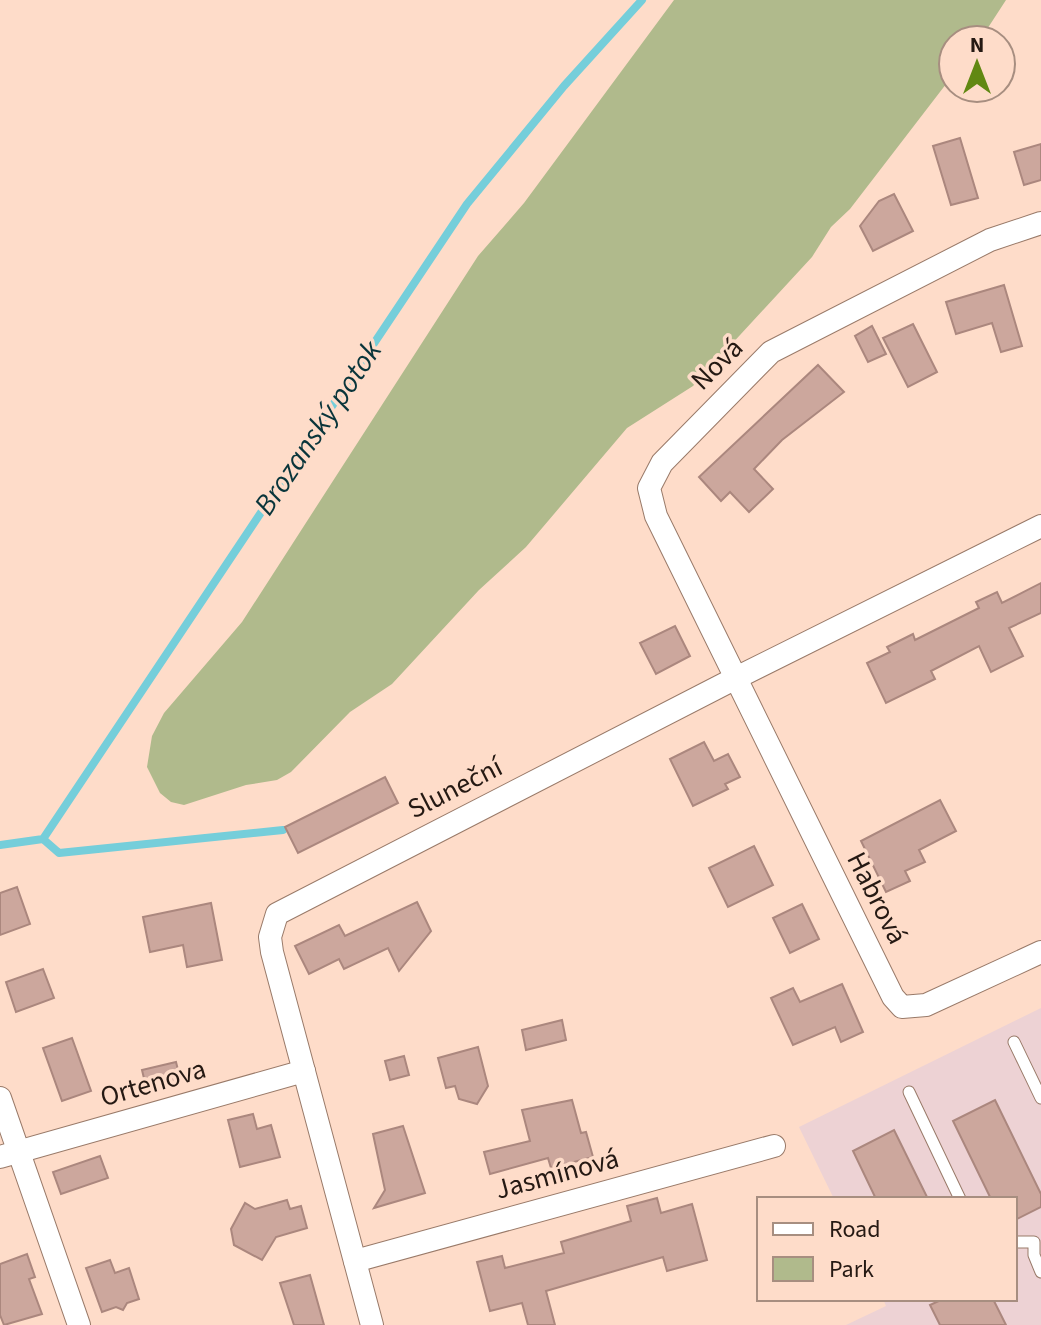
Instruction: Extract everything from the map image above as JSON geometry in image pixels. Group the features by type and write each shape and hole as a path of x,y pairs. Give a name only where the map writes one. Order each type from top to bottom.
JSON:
{"street":[{"name":"Nová","path":"734,679 656,516 649,488 653,475 771,352 990,240 1041,223"},
{"name":"Sluneční","path":"372,1325 272,952 270,937 277,914 734,679 1041,526"},
{"name":"Habrová","path":"734,679 893,997 902,1007 926,1005 1041,952"},
{"name":"Ortenova","path":"9,1155 304,1071"},
{"path":"0,1098 9,1155 79,1325"},
{"name":"Jasmínová","path":"355,1261 774,1146"}],"lane":[{"path":"1014,1042 1041,1098"},
{"path":"909,1092 959,1197"},
{"path":"1040,1229 1034,1242 1034,1255 1041,1272"},
{"path":"1017,1242 1034,1242"}],"shaded area":[{"path":"1041,1008 1041,1325 846,1325 886,1306 884,1301 1017,1301 1017,1197 833,1197 799,1127"}],"green space":[{"path":"674,0 1006,0 990,24 937,24 937,96 850,209 831,227 812,257 693,386 627,428 526,547 479,590 392,684 350,712 291,772 277,780 246,785 184,805 171,802 160,793 147,767 152,736 164,713 242,622 478,256 524,203"}],"building":[{"path":"960,138 978,198 951,205 933,146"},
{"path":"1041,144 1041,180 1024,185 1014,152"},
{"path":"894,194 913,231 873,251 860,226 879,201"},
{"path":"1004,285 1022,346 1001,352 992,323 956,334 946,302"},
{"path":"913,324 937,372 908,387 883,338"},
{"path":"872,326 886,354 868,362 855,336"},
{"path":"818,365 844,392 782,440 754,469 773,489 749,512 730,492 721,501 699,477"},
{"path":"1041,583 1041,613 1009,628 1023,656 991,672 979,646 931,671 935,679 886,703 867,663 890,652 887,647 913,634 915,640 979,608 976,602 997,592 1002,603"},
{"path":"675,626 690,656 656,674 640,643"},
{"path":"704,742 714,761 728,754 740,777 725,784 728,789 693,806 670,759"},
{"path":"385,777 398,803 298,853 285,827"},
{"path":"940,800 956,831 919,850 925,862 905,871 910,881 886,892 861,841"},
{"path":"754,846 773,885 728,907 709,868"},
{"path":"17,887 30,924 0,935 0,893"},
{"path":"417,902 431,931 399,971 388,948 344,969 339,959 309,974 295,946 339,925 345,936"},
{"path":"211,903 222,960 187,967 183,945 150,952 143,917"},
{"path":"802,904 819,939 790,953 773,918"},
{"path":"43,969 54,998 16,1012 6,982"},
{"path":"842,984 863,1032 841,1042 835,1027 793,1045 771,998 793,988 800,1002"},
{"path":"562,1020 566,1040 526,1050 522,1030"},
{"path":"72,1038 91,1091 62,1101 43,1048"},
{"path":"478,1047 488,1086 477,1104 459,1099 455,1086 446,1088 438,1058"},
{"path":"404,1056 409,1075 390,1080 385,1061"},
{"path":"176,1062 181,1082 147,1091 142,1070"},
{"path":"572,1100 581,1133 586,1132 593,1157 551,1168 548,1158 490,1174 484,1152 530,1141 522,1110"},
{"path":"995,1100 1041,1194 1041,1207 1017,1219 1017,1197 990,1197 953,1121"},
{"path":"253,1114 257,1129 271,1125 280,1157 240,1167 228,1120"},
{"path":"403,1126 425,1193 374,1208 385,1190 373,1134"},
{"path":"894,1130 927,1197 875,1197 853,1151"},
{"path":"100,1156 108,1178 61,1194 53,1172"},
{"path":"657,1198 661,1213 692,1204 707,1260 667,1271 663,1257 546,1291 555,1325 528,1325 522,1303 490,1311 477,1262 502,1256 505,1268 564,1253 561,1242 631,1221 627,1206"},
{"path":"287,1200 290,1209 301,1206 307,1228 276,1237 262,1260 234,1245 231,1229 245,1203 255,1209"},
{"path":"27,1254 35,1277 29,1279 42,1314 4,1325 0,1315 0,1264"},
{"path":"110,1260 115,1273 129,1268 139,1299 127,1303 123,1310 116,1307 102,1312 86,1268"},
{"path":"310,1275 324,1325 294,1325 280,1283"},
{"path":"939,1301 994,1301 1006,1325 940,1325 930,1305"}],"waterway":[{"name":"Brozanský potok","path":"0,845 43,839 467,204 564,86 642,0"},
{"path":"43,839 59,853 283,830"}]}
